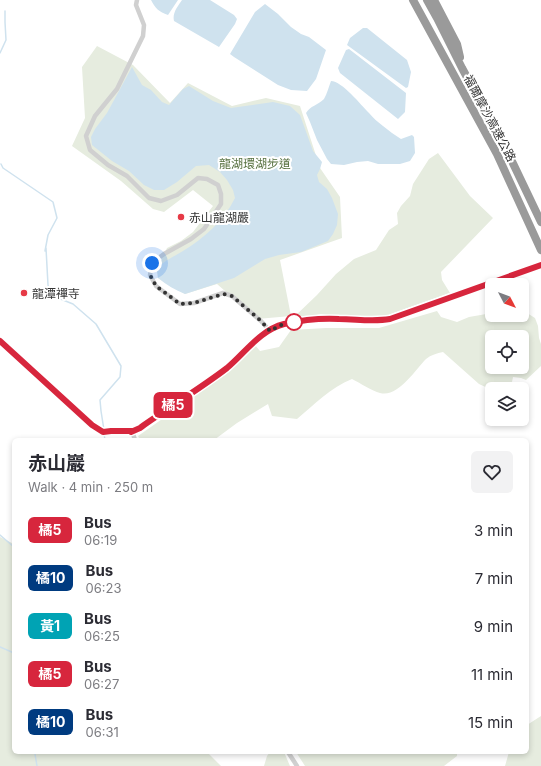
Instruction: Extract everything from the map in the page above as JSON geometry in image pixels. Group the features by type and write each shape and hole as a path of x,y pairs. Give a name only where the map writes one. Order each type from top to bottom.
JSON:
{"highway":[{"path":"407,0 442,54"},
{"name":"福爾摩沙高速公路","path":"413,0 497,154 541,250"},
{"name":"福爾摩沙高速公路","path":"427,0 509,155 541,222"},
{"path":"434,0 457,44 462,68"}],"street":[{"path":"137,0 136,4 144,25 143,36 117,90 95,116 86,136 90,150 108,165 127,176 149,198 161,201 177,195 198,178 207,179 218,185 221,194 221,204 204,229 191,239 164,254 152,263 150,275 156,286 180,304 194,303 223,294 232,296 261,321 270,331"},
{"path":"0,341 92,425 103,432 132,431 131,432 140,428 215,376 227,367 258,338 284,324 313,319 390,319 541,265"},
{"path":"131,432 134,438"},
{"path":"289,754 297,766"}],"green space":[{"name":"龍湖環湖步道","path":"97,46 133,65 170,103 188,83 232,106 266,98 300,106 320,168 340,197 342,238 280,260 291,316 257,319 217,284 185,294 158,278 157,269 167,248 181,241 193,232 213,206 193,190 164,212 153,209 121,181 72,146 85,118 82,67"},
{"path":"438,153 470,196 493,218 441,272 442,280 450,293 385,316 367,318 338,317 321,314 308,317 294,317 336,274 354,259 376,250 389,230 398,224 397,213 410,196 413,184 429,159"},
{"path":"437,311 441,317 457,322 469,317 485,314 485,322 529,322 529,314 535,318 538,326 541,344 541,366 526,380 513,377 512,382 485,382 485,387 479,384 443,352 434,354 426,359 406,382 393,391 380,393 352,379 330,391 297,419 272,416 268,404 237,423 217,438 139,438 138,436 229,372 255,345 260,351 279,347 291,330 326,328 379,328"},
{"path":"0,537 12,543 12,754 209,754 221,766 0,766"},
{"path":"541,716 541,766 505,766 508,754 529,754 529,724"},
{"path":"268,754 285,754 290,766 264,766"},
{"path":"297,754 457,754 457,756 444,766 305,766"}],"water":[{"path":"151,0 178,0 168,15 162,13"},
{"path":"182,0 210,0 234,15 237,19 235,24 219,47 174,21 175,12"},
{"path":"265,4 291,27 301,34 309,37 326,50 316,79 307,91 291,90 278,85 230,54 255,12"},
{"path":"363,28 367,28 407,60 411,72 408,87 406,88 347,45 350,38"},
{"path":"349,49 406,93 405,112 398,119 340,73 338,68 346,50"},
{"name":"龍湖環湖步道","path":"132,67 142,85 151,90 162,102 169,105 183,89 189,86 213,101 231,108 273,102 290,106 300,115 313,151 322,162 317,175 319,182 327,189 338,214 337,225 328,241 301,252 279,255 265,259 234,278 185,294 158,278 157,269 166,261 206,235 225,214 235,198 233,190 227,180 220,172 209,165 196,166 177,182 164,190 154,190 144,185 129,171 112,161 92,145 91,137 95,129 107,113"},
{"path":"331,81 346,89 374,118 396,136 401,139 412,135 414,137 415,153 410,161 400,164 378,164 368,161 344,165 331,164 317,140 306,113 324,99"}],"waterway":[{"path":"0,53 6,40 5,11"},
{"path":"1,164 3,168 53,202 57,218 48,235 45,251"},
{"path":"46,248 48,285 50,292 58,298 73,304 96,324 121,366 120,377 100,400 104,430"},
{"path":"104,434 105,438"},
{"path":"0,535 12,545"},
{"path":"0,647 12,652"},
{"path":"35,754 37,766"}],"bus line":[{"name":"橘5","path":"0,341 92,425 103,432 132,431 131,432 140,428 215,376 262,336 278,326 313,319 390,319 541,265"}],"place":[{"name":"赤山龍湖嚴","path":"181,217"},
{"name":"龍潭禪寺","path":"24,293"}],"route":[{"path":"152,263 150,275 156,286 180,304 194,303 223,294 232,296 261,321 270,331 281,325 294,322"}]}
